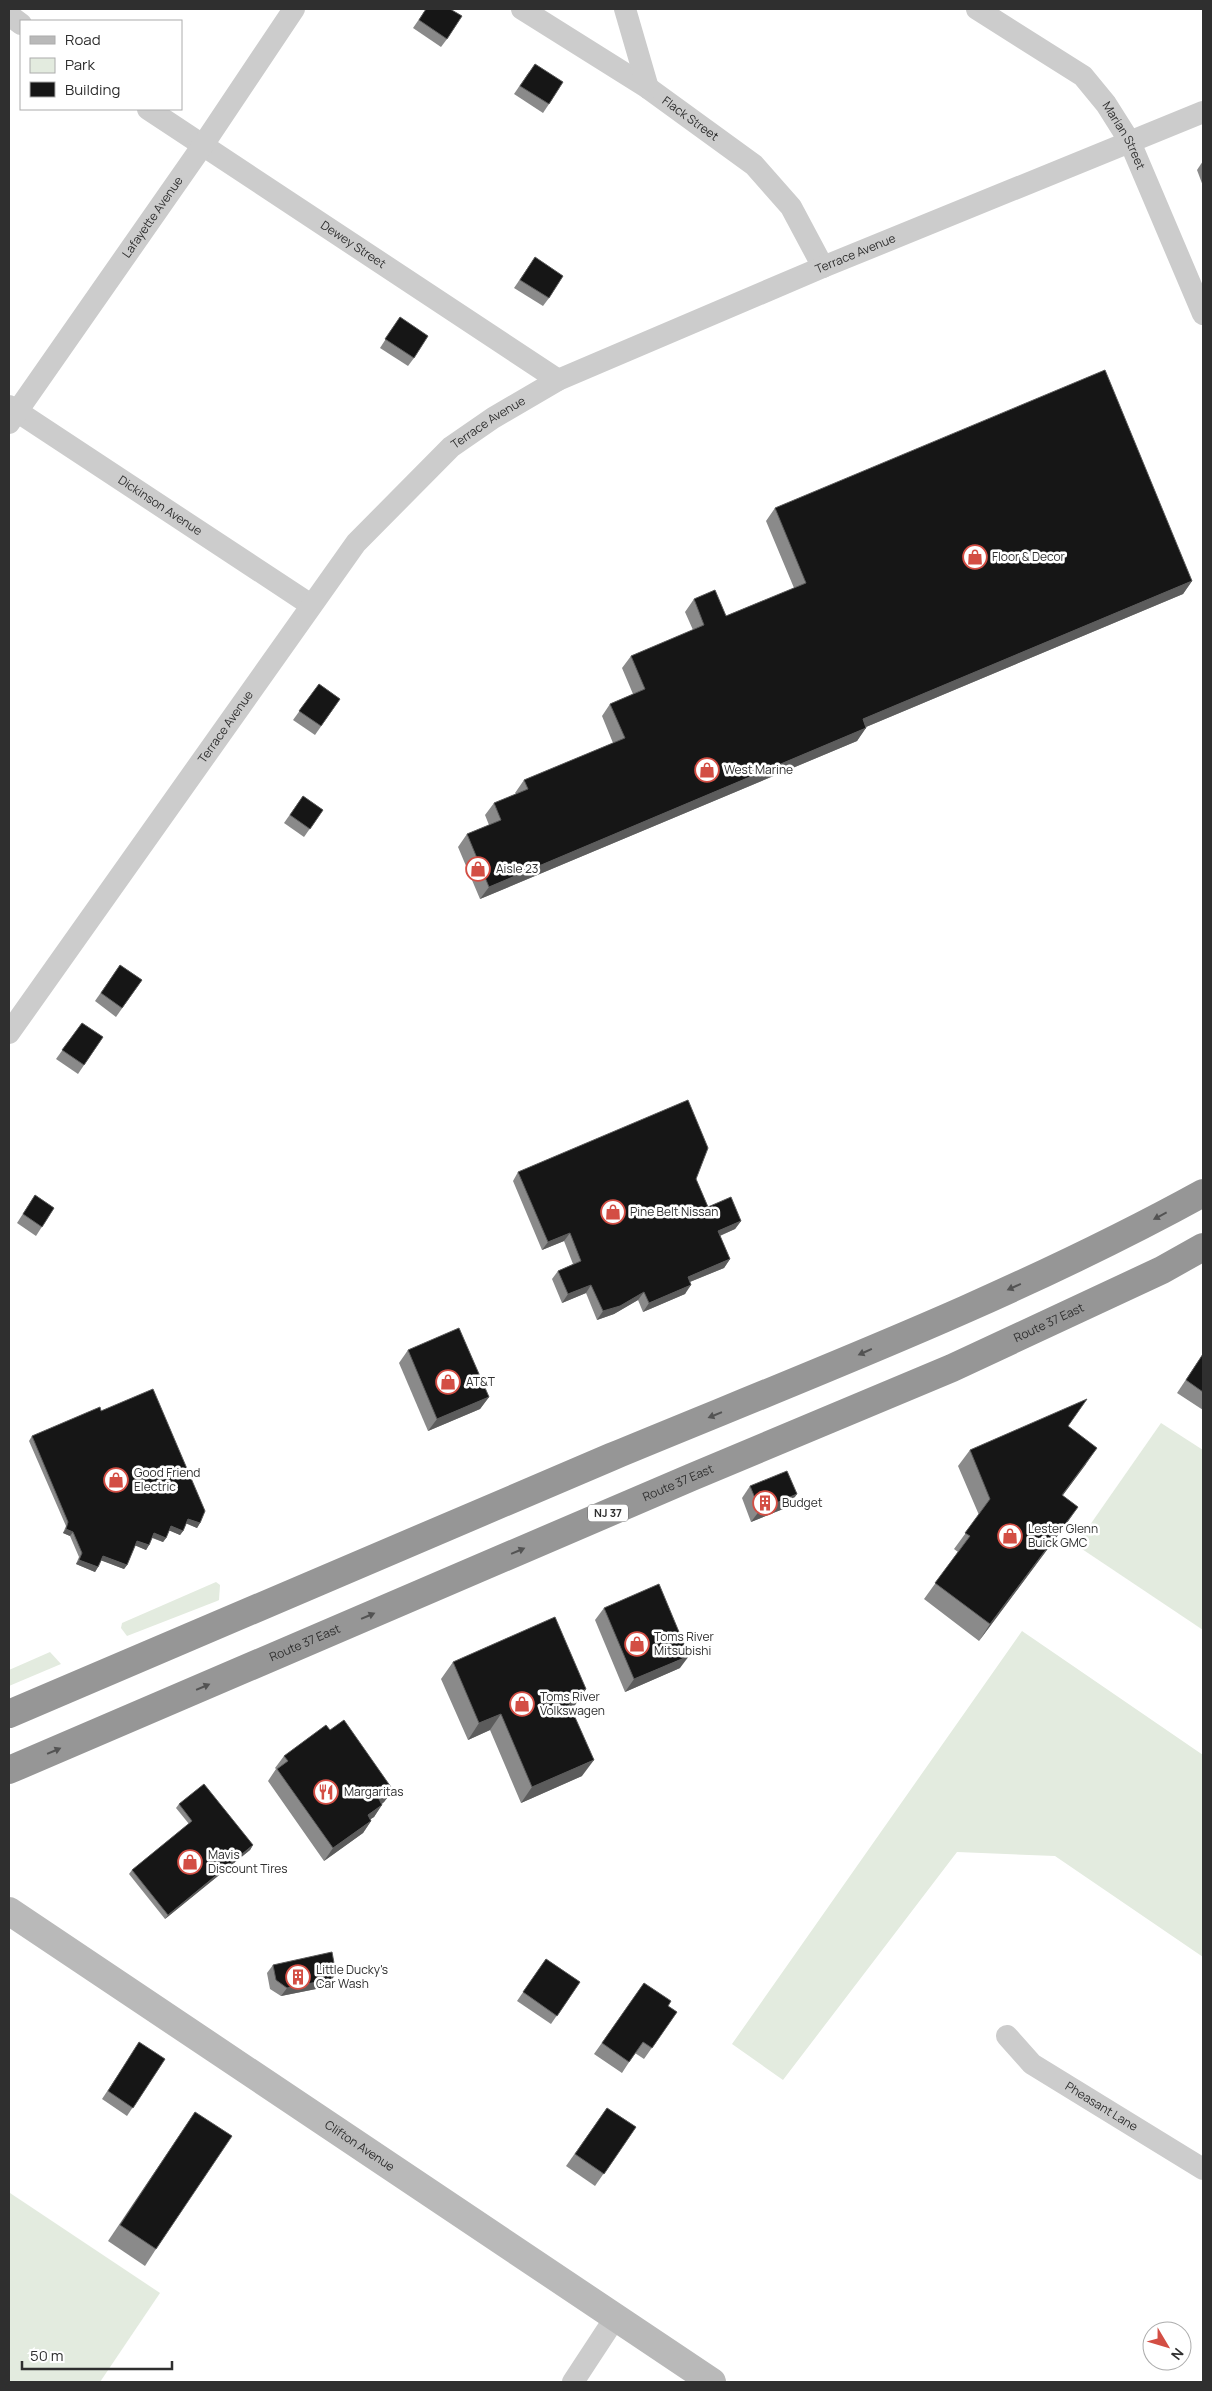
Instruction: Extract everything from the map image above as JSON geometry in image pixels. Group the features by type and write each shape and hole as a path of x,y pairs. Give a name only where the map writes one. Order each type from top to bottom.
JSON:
{"highway":[{"path":"9,1714 612,1456 803,1379 1102,1246 1203,1193"},
{"name":"Route 37 East","path":"9,1770 692,1476 952,1368 1162,1270 1203,1247"}],"street":[{"name":"Lafayette Avenue","path":"11,414 203,145 294,9"},
{"name":"Flack Street","path":"522,9 648,88 754,165 791,207 823,267"},
{"path":"625,9 648,88"},
{"name":"Marian Street","path":"977,9 1083,76 1106,104 1130,142 1203,314"},
{"path":"9,15 20,23"},
{"name":"Dewey Street","path":"150,110 558,380"},
{"name":"Terrace Avenue","path":"9,1033 356,543 451,447 493,418 558,380 823,267 1203,112"},
{"name":"Dickinson Avenue","path":"11,414 311,605"},
{"name":"Clifton Avenue","path":"9,1911 712,2382"},
{"name":"Pheasant Lane","path":"1007,2036 1032,2064 1203,2168"},
{"path":"573,2382 615,2318"}],"green space":[{"path":"1161,1423 1203,1450 1203,1630 1076,1545"},
{"path":"216,1582 220,1585 219,1600 217,1601 127,1636 121,1628 122,1623"},
{"path":"1022,1631 1203,1755 1203,1957 1055,1856 957,1852 783,2080 732,2044"},
{"path":"50,1652 61,1664 9,1686 9,1670"},
{"path":"10,2193 160,2293 100,2382 9,2382"}],"building":[{"path":"426,9 450,9 462,16 447,39 419,20"},
{"path":"535,64 563,82 549,104 520,86"},
{"path":"535,257 563,276 549,298 520,280"},
{"path":"400,317 428,336 414,358 385,339"},
{"path":"1105,370 1192,581 863,719 866,728 489,887 467,834 501,820 494,803 528,789 524,780 625,738 610,704 645,689 631,656 704,625 694,599 715,590 726,616 806,583 775,508"},
{"path":"319,684 340,699 321,726 299,711"},
{"path":"303,796 323,810 310,829 290,815"},
{"path":"120,965 142,980 122,1008 101,993"},
{"path":"82,1023 103,1037 84,1065 62,1050"},
{"name":"Pine Belt Nissan","path":"688,1100 708,1148 696,1179 708,1207 731,1197 741,1221 718,1231 730,1259 688,1277 691,1285 649,1303 644,1292 620,1306 603,1311 591,1285 568,1294 558,1271 581,1261 570,1233 548,1242 518,1172"},
{"path":"35,1195 54,1208 42,1227 23,1214"},
{"path":"459,1328 489,1397 437,1419 408,1350"},
{"path":"1203,1354 1203,1392 1186,1380"},
{"name":"Good Friend Electric","path":"153,1389 205,1511 200,1523 188,1519 183,1531 171,1526 166,1538 154,1533 149,1545 137,1541 127,1565 103,1556 98,1567 79,1560 82,1553 73,1532 66,1529 68,1522 32,1436 100,1407 101,1411"},
{"name":"Lester Glenn Buick GMC","path":"1087,1399 1068,1426 1097,1448 1062,1495 1078,1507 990,1624 935,1583 970,1536 965,1533 990,1499 970,1450"},
{"path":"787,1471 797,1494 760,1510 750,1486"},
{"path":"659,1584 689,1656 634,1679 604,1608"},
{"path":"555,1617 586,1689 566,1697 594,1760 532,1787 501,1714 479,1723 453,1662"},
{"name":"Margaritas","path":"344,1720 393,1790 379,1799 382,1805 368,1815 371,1821 333,1848 277,1769 288,1761 284,1756 326,1725 330,1730"},
{"name":"Mavis Discount Tires","path":"204,1784 253,1845 168,1915 132,1870 192,1821 179,1804"},
{"name":"Little Ducky's Car Wash","path":"332,1952 336,1974 331,1975 332,1979 287,1988 276,1980 273,1965"},
{"path":"546,1959 580,1982 557,2016 523,1992"},
{"path":"644,1983 671,2001 668,2006 677,2012 652,2048 643,2042 629,2062 602,2043"},
{"path":"139,2042 165,2059 133,2108 108,2091"},
{"path":"607,2108 636,2127 604,2174 575,2154"},
{"path":"195,2112 232,2136 156,2249 120,2225"}],"place":[{"name":"Floor & Decor","path":"975,557"},
{"name":"West Marine","path":"707,770"},
{"name":"Aisle 23","path":"478,869"},
{"name":"Pine Belt Nissan","path":"613,1212"},
{"name":"AT&T","path":"448,1382"},
{"name":"Good Friend Electric","path":"116,1480"},
{"name":"Budget","path":"765,1503"},
{"name":"Lester Glenn Buick GMC","path":"1010,1536"},
{"name":"Toms River Mitsubishi","path":"637,1644"},
{"name":"Toms River Volkswagen","path":"522,1704"},
{"name":"Margaritas","path":"326,1792"},
{"name":"Mavis Discount Tires","path":"190,1862"},
{"name":"Little Ducky's Car Wash","path":"298,1977"}]}
